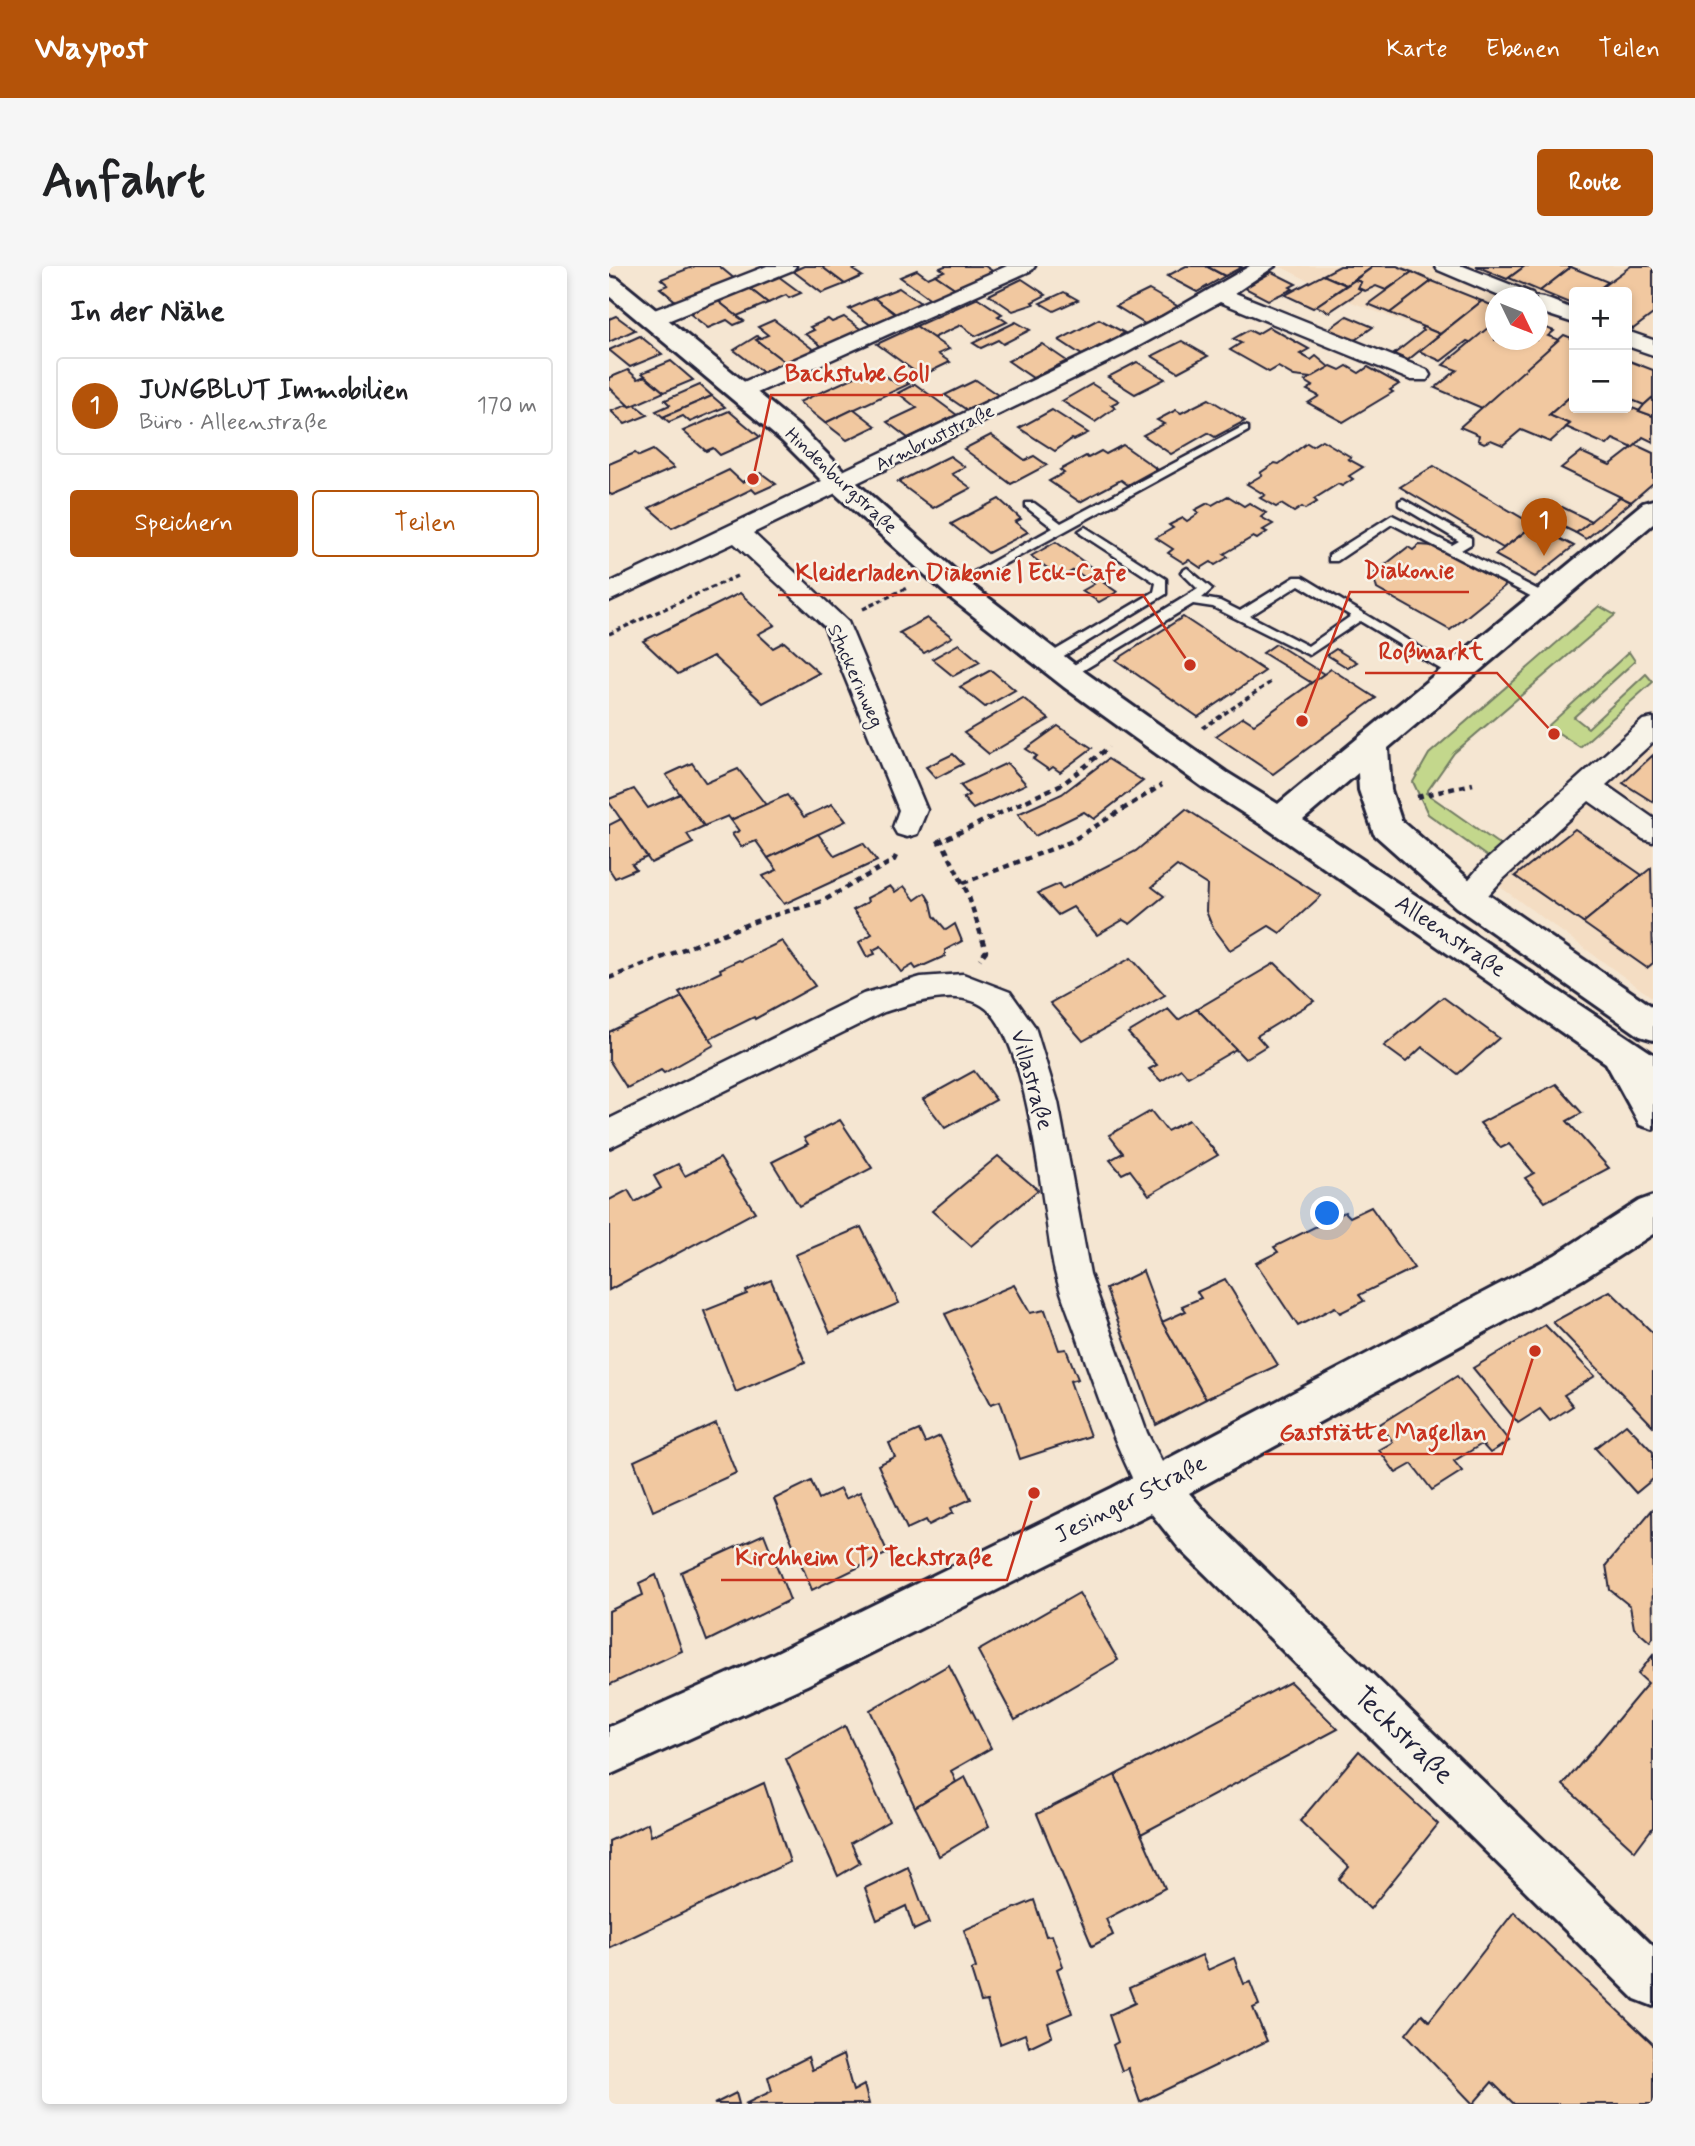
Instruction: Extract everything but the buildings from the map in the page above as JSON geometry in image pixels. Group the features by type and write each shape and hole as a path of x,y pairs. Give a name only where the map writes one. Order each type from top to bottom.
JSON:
{"main road":[{"name":"Hindenburgstraße","path":"609,285 792,435 840,483 955,586 1058,667 1183,757 1280,821"},
{"path":"1280,821 1653,509"},
{"name":"Alleenstraße","path":"1372,744 1375,790 1386,827 1468,898 1653,1026"},
{"name":"Alleenstraße","path":"1280,821 1388,862 1468,898"},
{"name":"Alleenstraße","path":"1280,821 1619,1053 1653,1072"},
{"name":"Alleenstraße","path":"1619,1053 1653,1114"},
{"name":"Jesinger Straße","path":"609,1751 791,1669 1156,1487 1569,1267 1653,1213"},
{"name":"Jesinger Straße","path":"1569,1267 1653,1244"},
{"name":"Teckstraße","path":"1156,1487 1194,1532 1653,1981"}],"street":[{"path":"652,320 786,266"},
{"name":"Armbruststraße","path":"609,593 1116,349 1265,266"},
{"path":"1444,266 1496,287"},
{"path":"740,392 1011,268"},
{"path":"1219,294 1419,375"},
{"path":"1548,307 1569,315"},
{"path":"1632,340 1653,348"},
{"name":"Stuckerinweg","path":"738,533 835,622 910,818"},
{"path":"1468,898 1492,872 1653,727"},
{"path":"1587,786 1653,832"},
{"name":"Villastraße","path":"609,1134 874,1003 921,989 963,986 999,1001 1019,1027 1042,1102 1073,1273 1131,1438 1156,1487"}],"lane":[{"path":"955,586 1244,429"},
{"path":"1403,503 1467,541 1454,551"},
{"path":"1030,505 1061,529"},
{"path":"1333,558 1392,519 1546,599"},
{"path":"1058,667 1160,594 1162,582 1085,531"},
{"path":"1058,667 1191,600 1206,589 1187,572"},
{"path":"1241,616 1299,580 1457,673"},
{"path":"1191,600 1216,604 1309,651 1359,616"}],"path":[{"path":"609,634 770,561"},
{"path":"835,622 913,585"},
{"path":"963,883 1070,842 1183,757 1271,682"},
{"path":"942,840 1064,783 1137,724"},
{"path":"1408,800 1473,784"},
{"path":"609,978 764,918 823,901 894,860 910,818 942,840 963,883 986,951 963,986"}],"shaded area":[{"path":"1279,266 1653,266 1653,419 1632,410 1632,287 1569,287 1569,386 1349,301"},
{"path":"1653,740 1653,998 1496,884"}],"green space":[{"path":"1599,606 1615,615 1454,753 1426,793 1503,847 1489,858 1428,814 1413,782 1429,754"},
{"path":"1629,652 1635,661 1574,717 1588,728 1646,674 1653,682 1580,747 1548,726"}],"place":[{"name":"Backstube Goll","path":"753,479"},
{"name":"JUNGBLUT Immobilien","path":"1544,556"},
{"name":"Kleiderladen Diakonie | Eck-Cafe","path":"1190,665"},
{"name":"Diakonie","path":"1302,721"},
{"name":"Roßmarkt","path":"1554,734"},
{"name":"Gaststätte Magellan","path":"1535,1351"},
{"name":"Kirchheim (T) Teckstraße","path":"1034,1493"}]}
